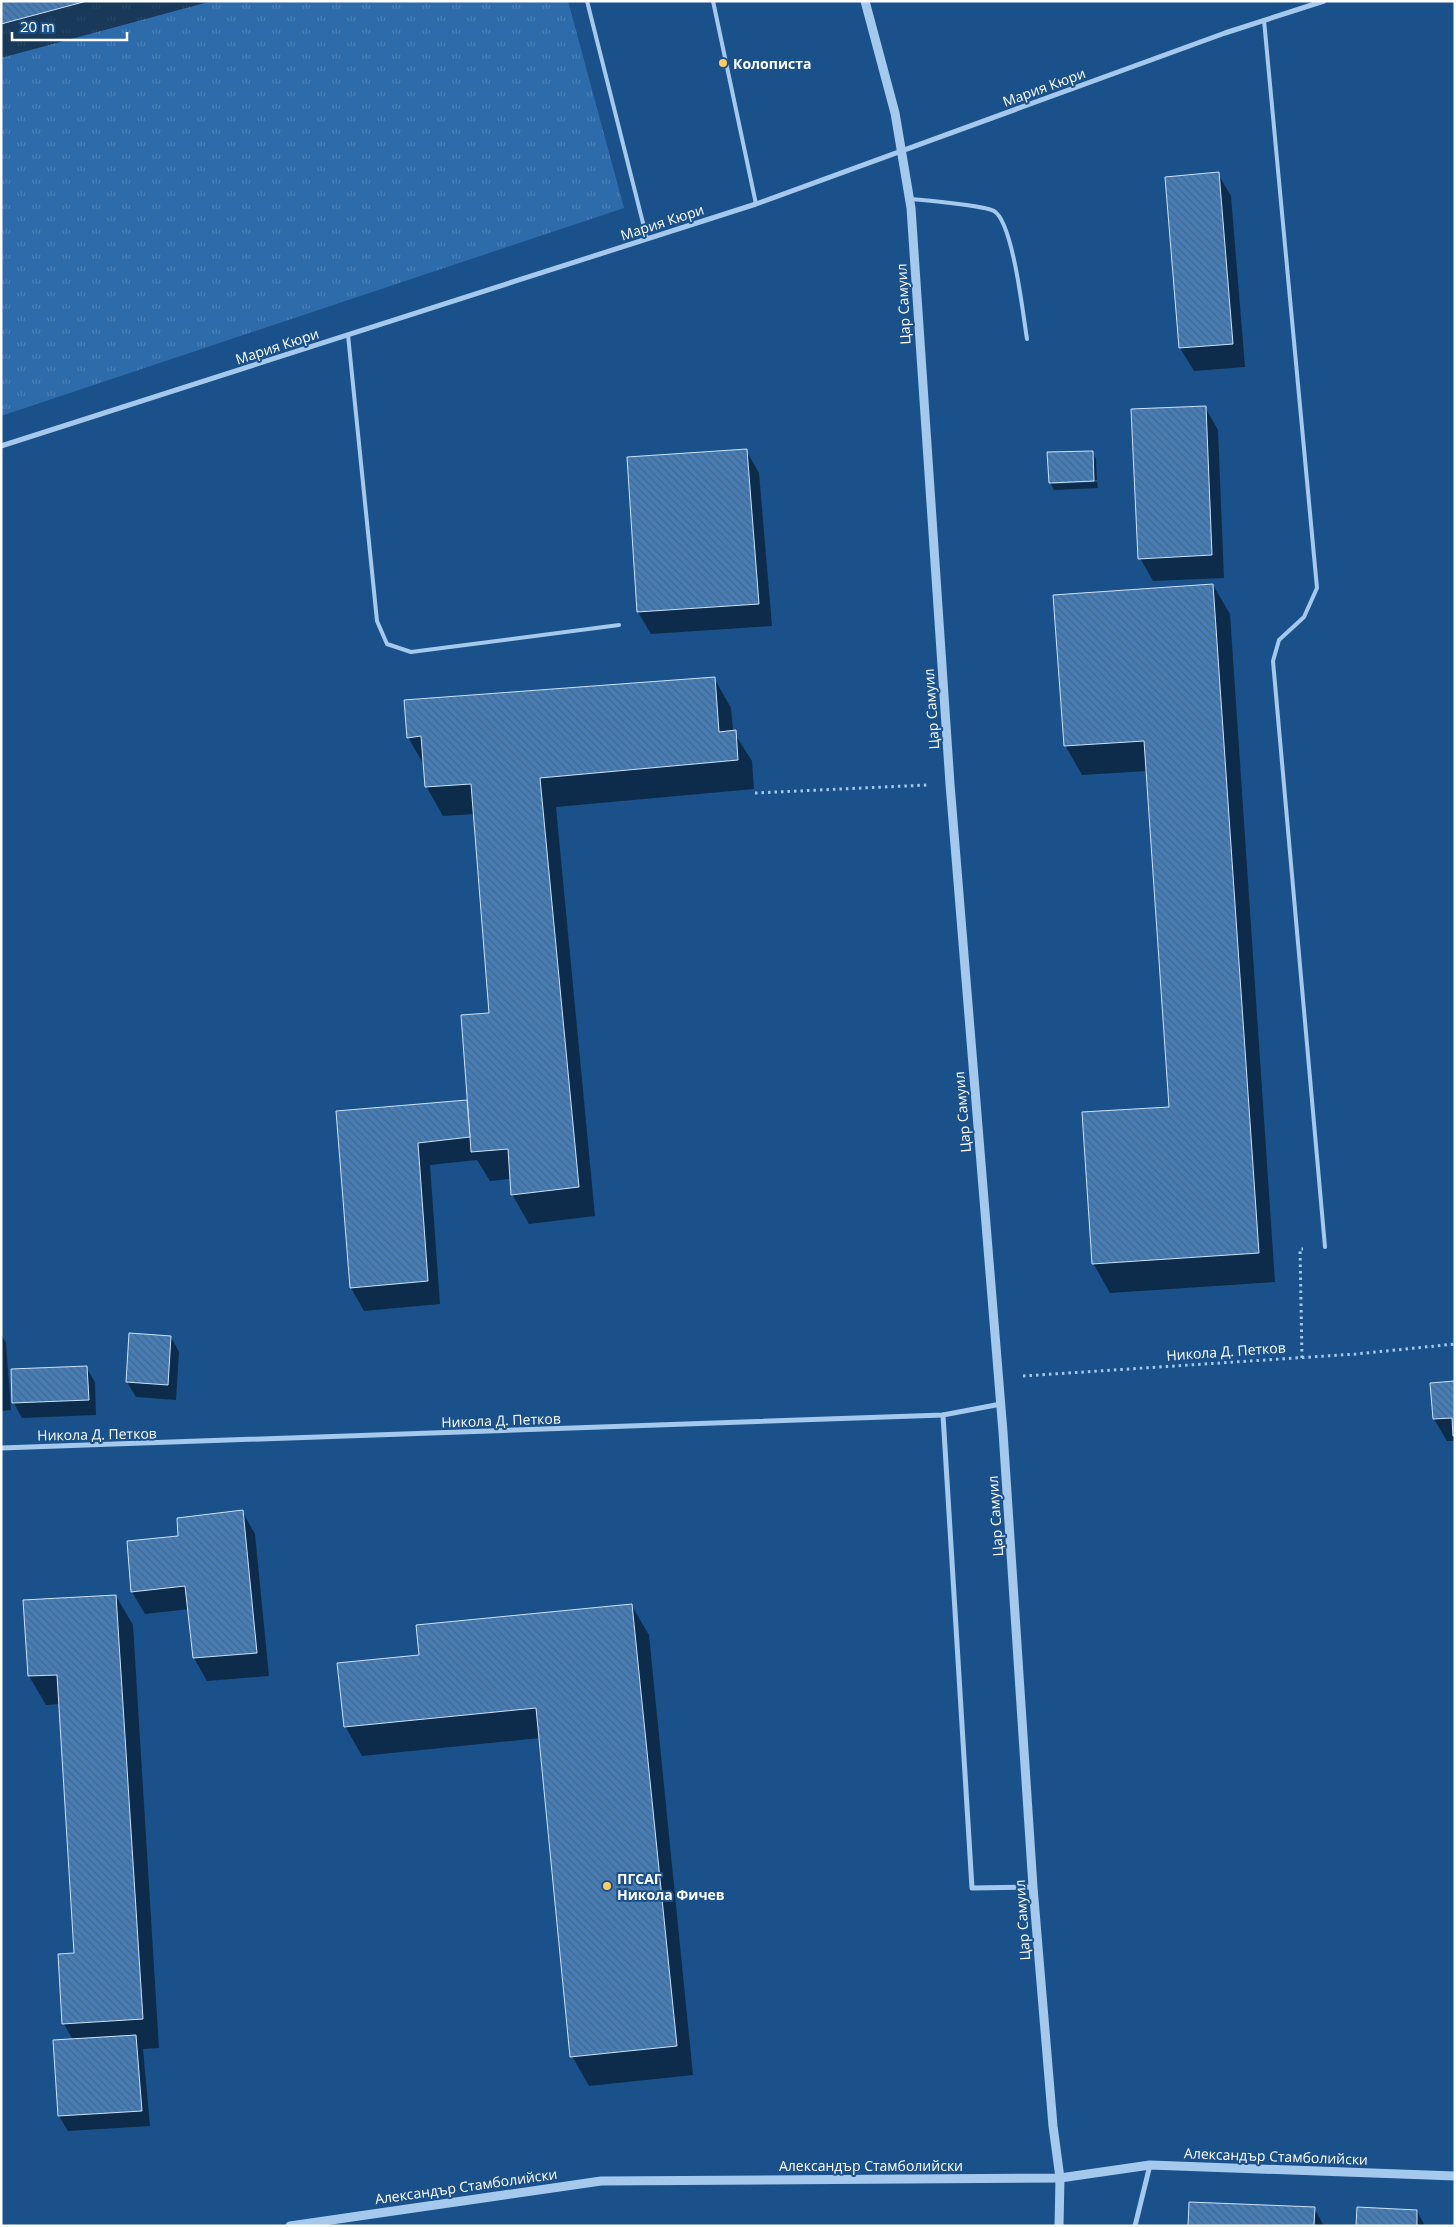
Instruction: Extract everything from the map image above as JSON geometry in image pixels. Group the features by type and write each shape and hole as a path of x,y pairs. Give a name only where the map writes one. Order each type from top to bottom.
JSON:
{"street":[{"name":"Цар Самуил","path":"865,1 895,113 910,198 950,784 1001,1404 1033,1887 1053,2126 1060,2178 1059,2226"},
{"name":"Мария Кюри","path":"1,446 756,204 1264,20 1324,1"},
{"name":"Никола Д. Петков","path":"1,1448 943,1415 1001,1404"},
{"path":"943,1415 972,1888 1033,1887"},
{"path":"1135,2226 1150,2165"},
{"name":"Александър Стамболийски","path":"290,2226 601,2180 1060,2178 1150,2165 1455,2176"}],"lane":[{"path":"587,1 647,239"},
{"path":"713,1 756,204"},
{"path":"1264,20 1317,588 1304,617 1279,640 1273,661 1325,1247"},
{"path":"910,198 994,210 1004,222 1018,280 1027,339"},
{"path":"348,335 378,621 387,644 411,652 619,625"}],"path":[{"path":"755,793 950,784"},
{"path":"1302,1358 1300,1249 1325,1247"},
{"name":"Никола Д. Петков","path":"998,1377 1302,1358 1455,1344"}],"green space":[{"path":"1,1 568,1 624,208 1,416"}],"building":[{"path":"1,1 87,1 1,24"},
{"path":"1219,172 1233,344 1179,348 1165,177"},
{"path":"1206,406 1212,555 1138,559 1131,409"},
{"path":"747,449 759,604 637,612 627,457"},
{"path":"1093,451 1094,481 1049,483 1047,452"},
{"path":"1213,584 1259,1253 1092,1264 1082,1112 1169,1107 1144,741 1064,746 1053,595"},
{"path":"715,677 719,732 736,730 738,760 540,778 579,1187 511,1195 508,1149 471,1152 461,1015 489,1013 471,784 425,787 421,736 407,738 404,700"},
{"path":"467,1100 470,1137 418,1143 428,1281 350,1288 336,1111"},
{"path":"129,1333 171,1336 168,1385 126,1382"},
{"path":"87,1366 89,1400 12,1403 11,1369"},
{"path":"1455,1381 1455,1436 1453,1436 1452,1418 1433,1419 1430,1383"},
{"path":"243,1510 257,1653 193,1658 185,1586 131,1592 127,1541 178,1536 177,1518"},
{"path":"116,1595 143,2019 62,2024 58,1954 74,1953 57,1675 28,1676 23,1600"},
{"name":"ПГСАГ Никола Фичев","path":"632,1604 677,2046 570,2057 536,1708 344,1727 337,1663 419,1655 416,1625"},
{"path":"136,2035 142,2111 58,2116 53,2040"},
{"path":"1189,2202 1315,2207 1314,2226 1188,2226"},
{"path":"1357,2207 1417,2210 1417,2226 1356,2226"}],"place":[{"name":"Колописта","path":"723,63"},
{"name":"ПГСАГ Никола Фичев","path":"607,1886"}]}
